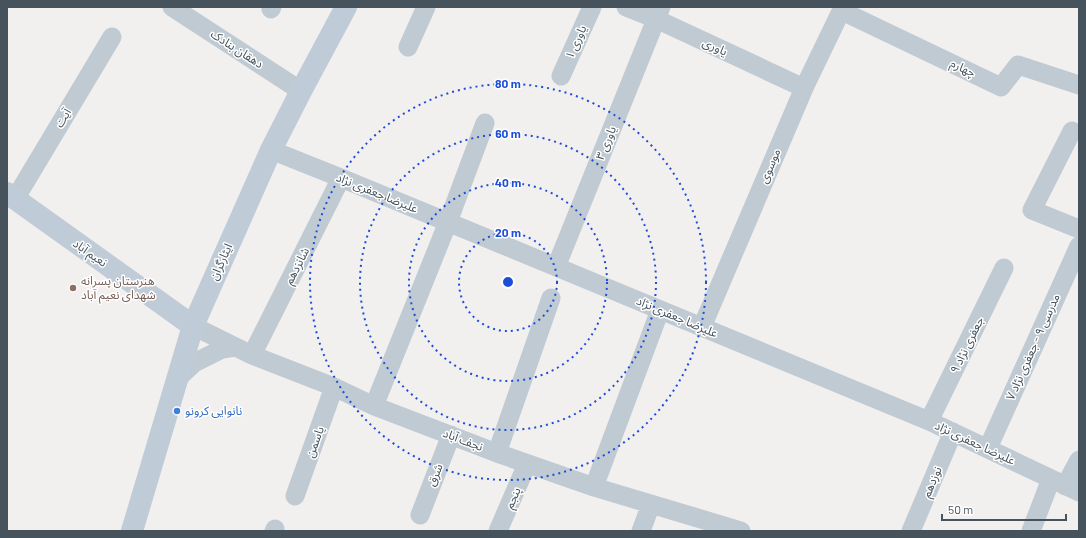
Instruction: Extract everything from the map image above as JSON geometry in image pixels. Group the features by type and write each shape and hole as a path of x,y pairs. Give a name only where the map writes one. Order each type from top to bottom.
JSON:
{"main road":[{"name":"ایثارگران","path":"136,530 193,326 271,150 346,7"},
{"name":"نعیم آباد","path":"11,196 193,326"}],"street":[{"name":"دهقان بنادک","path":"172,7 301,91"},
{"path":"408,47 426,7"},
{"name":"یاوری ۱","path":"561,76 592,7"},
{"name":"یاوری","path":"626,7 658,13 804,88"},
{"name":"چهارم","path":"842,9 1001,87 1018,65 1079,85"},
{"name":"موسوی","path":"702,327 804,88 842,9"},
{"name":"یاوری ۳","path":"556,267 658,13"},
{"name":"آیت","path":"11,196 112,37"},
{"path":"374,406 448,222 485,123"},
{"path":"1072,131 1032,210 1079,229"},
{"name":"علیرضا جعفری نژاد","path":"271,150 929,421 1065,486"},
{"name":"شانزدهم","path":"252,355 341,178"},
{"name":"مدرسی ۹ - جعفری نژاد ۷","path":"988,448 1079,246"},
{"name":"جعفری نژاد ۹","path":"929,421 1004,268"},
{"path":"497,453 551,298"},
{"path":"594,487 660,310"},
{"name":"نجف آباد","path":"193,326 252,355 334,387 374,406 497,453 594,487 742,531"},
{"path":"178,378 194,363 222,349 235,347"},
{"name":"یاسمن","path":"295,496 334,387"},
{"name":"نوزدهم","path":"911,531 953,432"},
{"name":"شرق","path":"420,515 450,435"},
{"path":"1030,531 1065,486 1079,460"},
{"name":"پنجم","path":"498,531 527,464"},
{"path":"641,531 651,504"}],"place":[{"name":"هنرستان پسرانه شهدای نعیم آباد","path":"73,288"},
{"name":"نانوایی کرونو","path":"177,411"}]}
